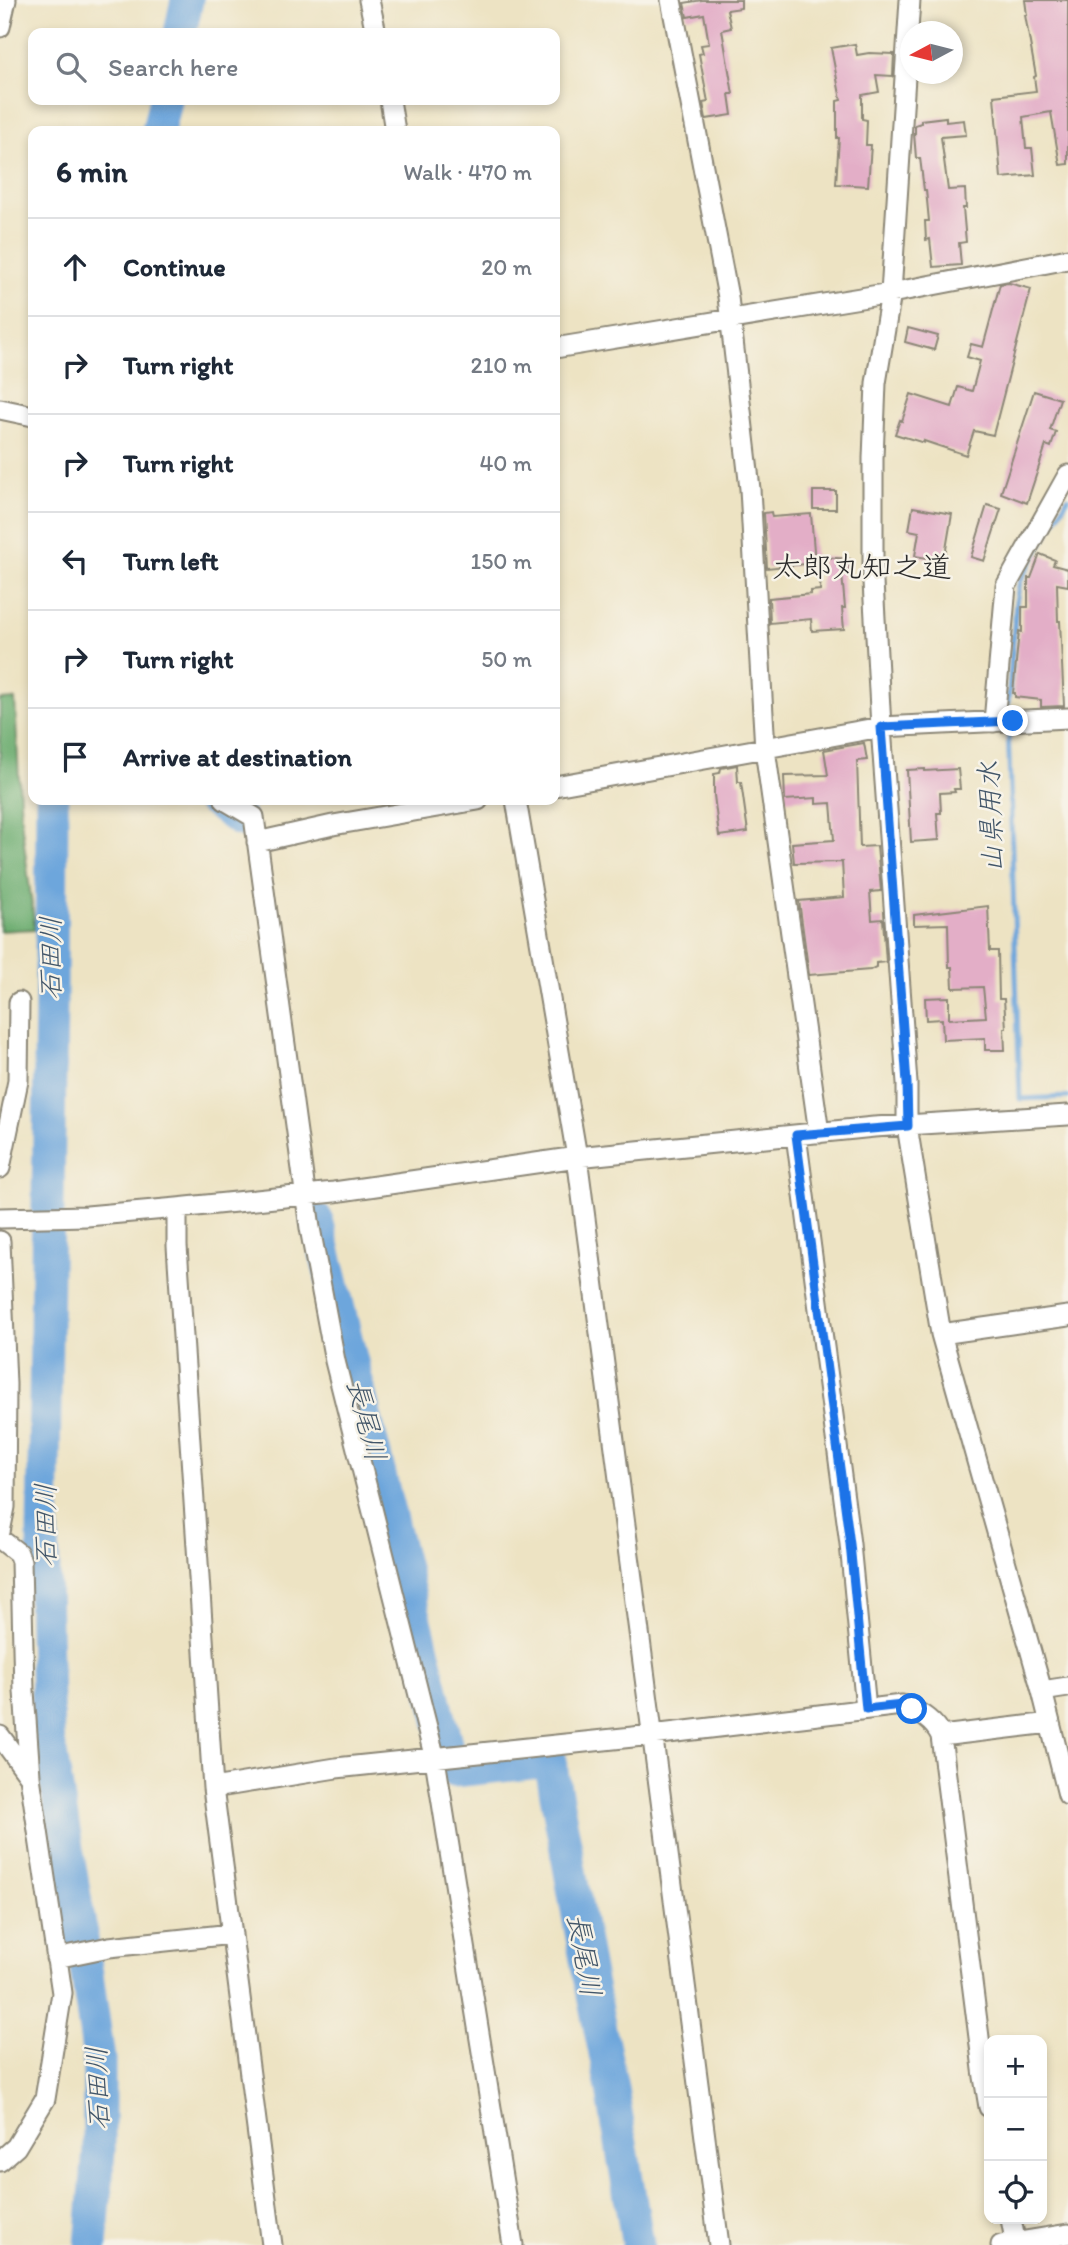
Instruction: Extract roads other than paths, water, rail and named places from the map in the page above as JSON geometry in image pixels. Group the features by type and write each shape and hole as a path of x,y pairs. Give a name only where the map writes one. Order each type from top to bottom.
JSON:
{"street":[{"path":"0,27 6,0"},
{"path":"369,0 375,28"},
{"path":"671,0 715,225 730,318 750,489 765,749 819,1133"},
{"path":"910,0 891,293 876,383 873,458 873,582 908,1126 941,1334 1042,1691 1068,1796"},
{"path":"391,105 395,126"},
{"path":"560,347 891,293 1068,259"},
{"path":"0,409 28,415"},
{"path":"1003,721 1006,586 1068,475"},
{"path":"560,785 881,727 1068,718"},
{"path":"234,805 254,817 305,1196 335,1361 435,1759 513,2245"},
{"path":"257,842 333,825 449,805"},
{"path":"517,805 577,1157 719,2245"},
{"path":"0,1168 18,1081 19,1002"},
{"path":"8,1217 87,1216 305,1196 577,1157 819,1133 1068,1115"},
{"path":"796,1135 850,1544 866,1709"},
{"path":"177,1208 177,1246 213,1788 272,2245"},
{"path":"0,1241 6,1384 5,1507 0,1532"},
{"path":"941,1334 1068,1316"},
{"path":"0,1539 18,1553 21,1560 24,1691 30,1777 62,1993 44,2099 16,2147 0,2161"},
{"path":"1042,1691 1068,1687"},
{"path":"213,1788 336,1768 652,1735 902,1705 912,1709 937,1727 941,1736 988,2098"},
{"path":"941,1736 1050,1723"},
{"path":"0,1736 30,1777"},
{"path":"57,1958 109,1947 232,1934"},
{"path":"1010,2224 1010,2244 1068,2234"}],"waterway":[{"name":"石田川","path":"181,28 187,0"},
{"name":"石田川","path":"159,126 164,105"},
{"name":"山県用水","path":"1007,716 1020,582 1068,498"},
{"name":"山県用水","path":"1008,726 1020,1099 1068,1097"},
{"name":"石田川","path":"52,805 43,1535 45,1627 48,1736 99,2059 99,2151 91,2245"},
{"name":"長尾川","path":"219,805 240,820"},
{"name":"長尾川","path":"317,1220 446,1743"},
{"name":"長尾川","path":"453,1771 550,1761 611,2083 638,2245"}],"district":[{"name":"太郎丸知之道","path":"862,566"}]}
